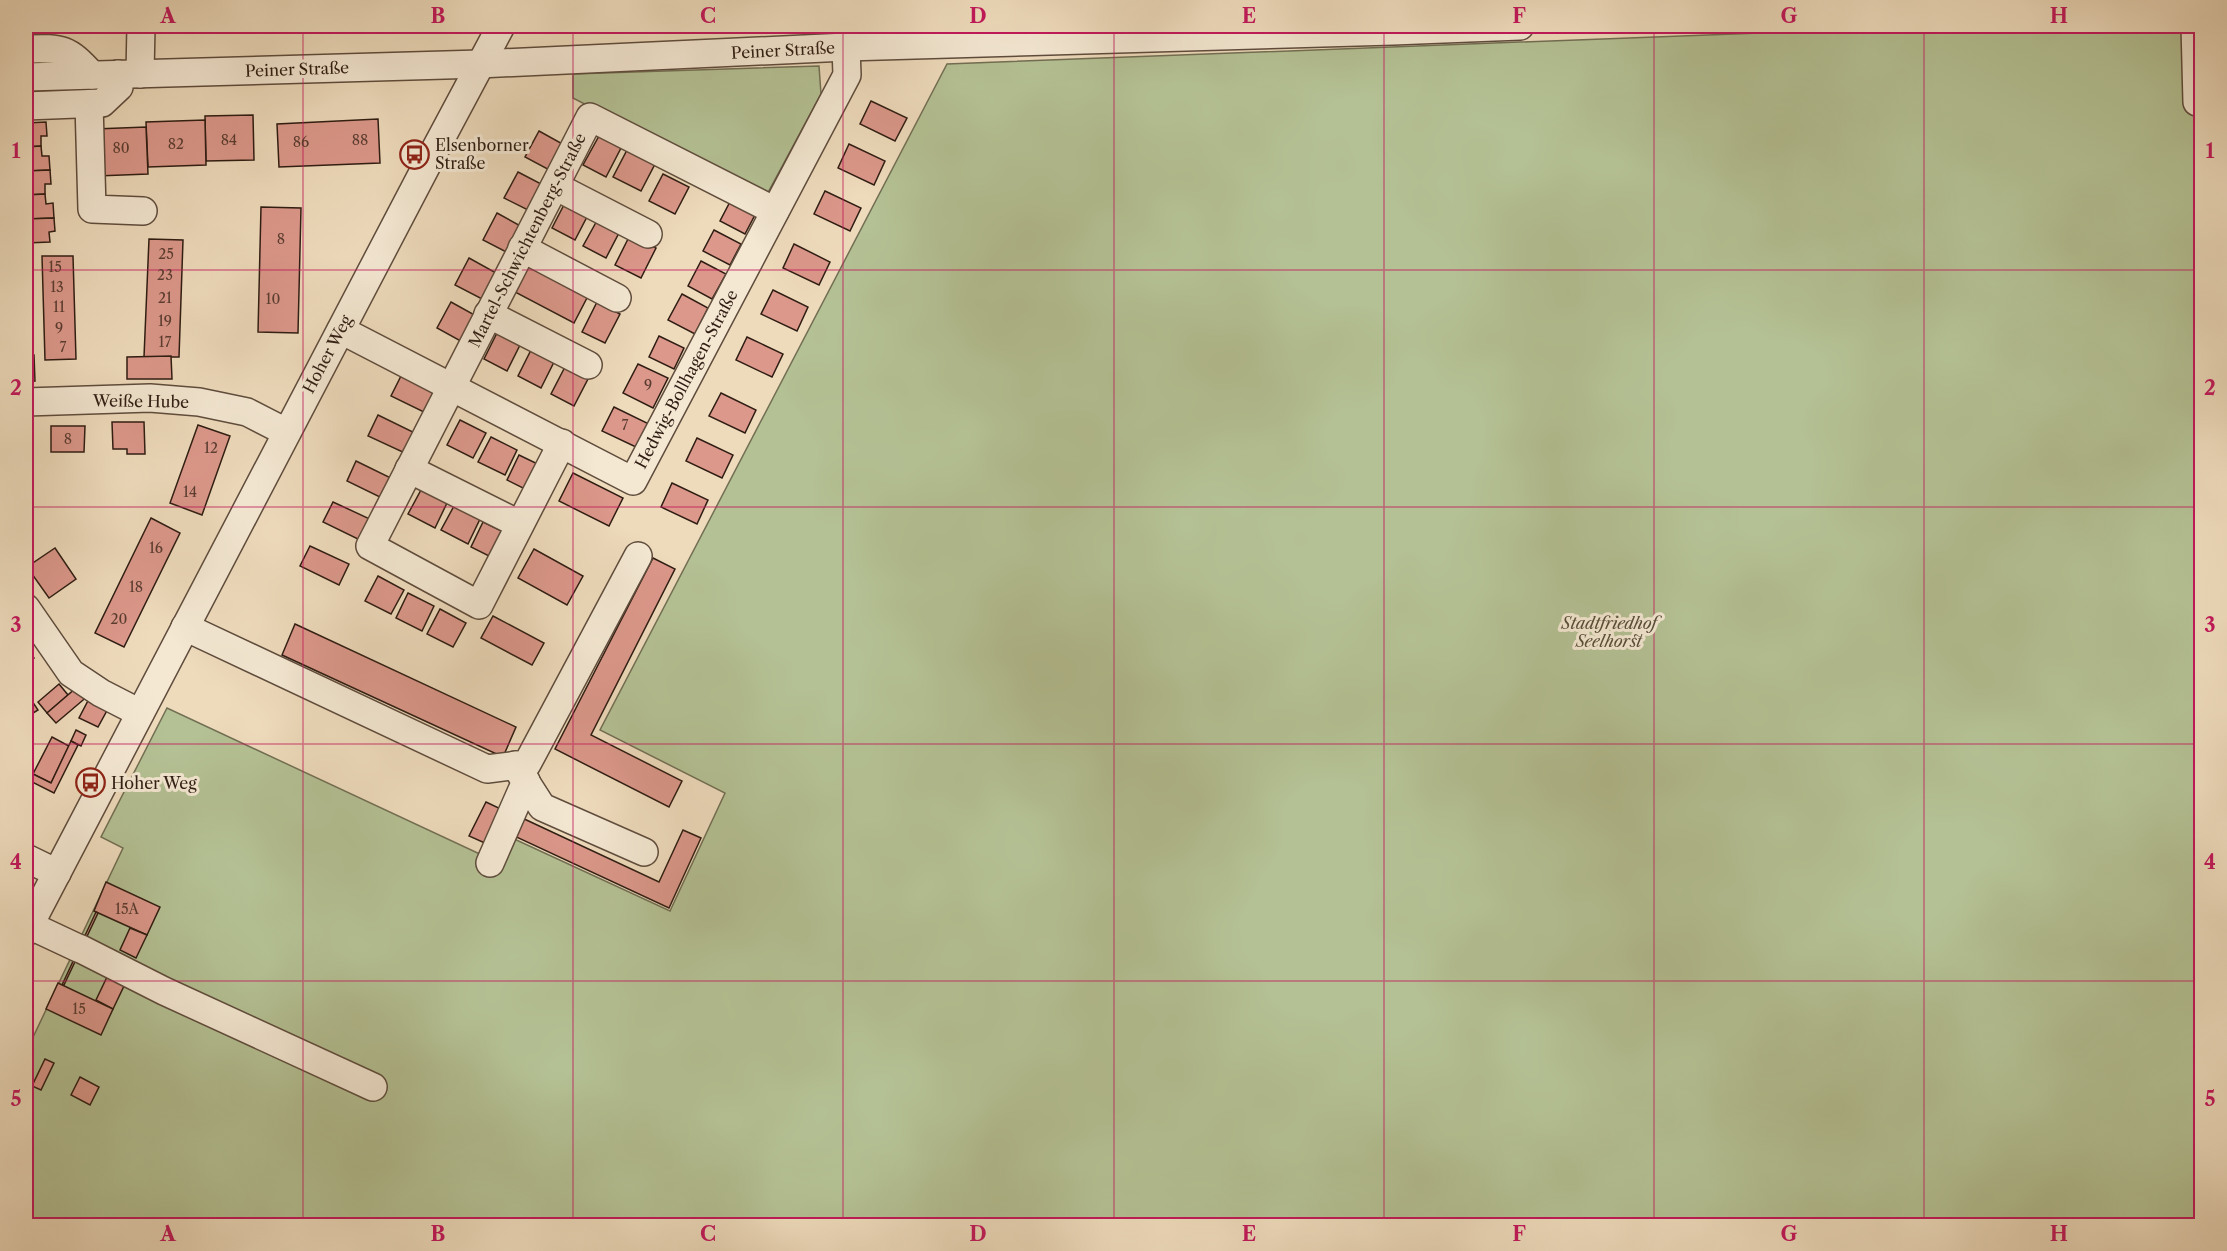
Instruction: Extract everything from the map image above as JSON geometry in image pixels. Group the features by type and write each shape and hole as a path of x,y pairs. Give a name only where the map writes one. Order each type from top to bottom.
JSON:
{"street":[{"path":"26,106 102,104 119,87 117,74 141,26"},
{"path":"480,64 501,26"},
{"name":"Peiner Straße","path":"26,77 480,64 846,47 907,36 1520,26"},
{"path":"2195,26 2197,102"},
{"name":"Hedwig-Bollhagen-Straße","path":"341,330 633,481 847,75 846,47"},
{"path":"26,49 57,48 77,59 117,74"},
{"name":"Hoher Weg","path":"27,929 480,64"},
{"path":"82,104 92,209 143,211"},
{"path":"79,222 82,104"},
{"name":"Martel-Schwichtenberg-Straße","path":"519,524 479,604 369,546 590,117 775,211"},
{"path":"555,186 648,234"},
{"path":"522,248 617,298"},
{"path":"488,314 588,365"},
{"name":"Weiße Hube","path":"26,402 150,398 198,402 247,412 286,432"},
{"path":"409,469 519,524 562,443"},
{"path":"490,863 520,773 527,764 638,556"},
{"path":"26,608 71,673 100,693 140,713"},
{"path":"185,627 486,769 520,773"},
{"path":"520,773 542,807 644,852"},
{"path":"26,858 57,873"},
{"path":"27,929 80,949 373,1087"}],"green space":[{"name":"Stadtfriedhof Seelhorst","path":"1941,26 2201,26 2201,1225 26,1225 26,1052 123,848 101,837 167,708 484,856 497,831 670,911 725,793 600,730 947,64"},
{"path":"819,66 821,94 765,198 573,98 573,74"}],"building":[{"path":"36,26 67,26 67,30 36,31"},
{"path":"308,26 334,26 334,31 308,31"},
{"path":"871,101 907,118 895,141 860,124"},
{"path":"253,115 254,160 206,161 205,116"},
{"path":"378,119 380,163 279,167 277,124"},
{"path":"205,120 206,165 148,167 146,122"},
{"path":"46,122 47,136 41,136 41,146 26,147 26,123"},
{"path":"146,127 148,174 97,176 95,129"},
{"path":"539,131 568,147 555,173 525,157"},
{"path":"599,136 621,148 606,177 583,165"},
{"path":"849,144 885,161 874,185 838,168"},
{"path":"41,146 42,156 49,156 50,170 26,171 26,147"},
{"path":"627,150 655,164 641,191 613,177"},
{"path":"50,170 51,184 45,184 45,194 26,195 26,171"},
{"path":"518,172 547,187 534,213 504,198"},
{"path":"663,174 689,187 675,214 649,201"},
{"path":"825,191 861,208 850,231 814,214"},
{"path":"45,194 46,204 53,203 54,218 26,219 26,195"},
{"path":"732,198 757,211 745,234 720,221"},
{"path":"567,199 590,211 575,240 552,228"},
{"path":"261,207 301,208 298,333 258,332"},
{"path":"497,213 526,229 512,255 483,240"},
{"path":"599,217 621,229 606,258 583,246"},
{"path":"54,218 55,231 49,232 50,242 26,243 26,219"},
{"path":"714,230 741,244 730,265 703,251"},
{"path":"630,235 656,248 641,278 615,265"},
{"path":"149,239 183,240 179,357 144,357"},
{"path":"794,244 830,262 819,285 783,268"},
{"path":"42,256 73,256 76,359 45,360"},
{"path":"469,258 498,274 484,300 455,285"},
{"path":"531,261 590,292 574,323 515,292"},
{"path":"701,261 726,274 712,299 688,286"},
{"path":"773,290 808,307 797,331 761,314"},
{"path":"682,294 708,308 695,334 668,320"},
{"path":"451,302 480,318 466,344 437,328"},
{"path":"597,302 620,314 605,343 582,332"},
{"path":"499,329 522,341 507,371 484,359"},
{"path":"659,336 684,348 674,369 649,357"},
{"path":"747,337 783,354 772,377 736,360"},
{"path":"533,346 556,358 541,388 518,376"},
{"path":"34,355 35,381 26,382 26,356"},
{"path":"171,356 172,379 127,379 127,357"},
{"path":"638,364 668,378 653,408 623,393"},
{"path":"566,365 589,377 574,406 551,394"},
{"path":"401,376 440,395 430,415 391,396"},
{"path":"721,393 756,410 745,433 709,416"},
{"path":"614,407 649,424 638,448 602,431"},
{"path":"378,415 417,434 407,454 368,436"},
{"path":"460,420 486,433 473,458 447,445"},
{"path":"112,422 144,422 145,454 127,454 127,449 113,449"},
{"path":"198,425 230,436 202,515 170,503"},
{"path":"51,426 85,426 84,452 51,452"},
{"path":"491,437 517,450 505,475 478,462"},
{"path":"697,438 733,455 722,478 686,461"},
{"path":"519,455 546,468 533,493 507,480"},
{"path":"356,461 395,480 386,500 347,481"},
{"path":"573,473 623,498 609,526 559,501"},
{"path":"672,483 708,500 697,524 661,507"},
{"path":"421,490 447,503 435,528 408,514"},
{"path":"333,502 372,520 362,541 323,522"},
{"path":"454,506 480,519 468,544 441,530"},
{"path":"151,518 180,533 124,647 95,633"},
{"path":"483,522 510,535 497,560 471,547"},
{"path":"310,546 349,564 339,585 300,566"},
{"path":"55,548 76,579 49,598 27,567"},
{"path":"534,549 583,576 567,605 518,578"},
{"path":"653,558 675,569 591,735 682,781 669,807 555,749"},
{"path":"378,576 404,590 391,614 365,601"},
{"path":"408,593 434,606 422,631 396,618"},
{"path":"440,609 466,623 453,647 427,634"},
{"path":"493,616 544,643 532,665 481,638"},
{"path":"295,624 516,727 503,757 282,655"},
{"path":"26,646 34,658 26,664"},
{"path":"59,684 68,695 47,713 38,702"},
{"path":"76,688 89,695 56,723 47,713"},
{"path":"26,692 38,710 30,715 26,709"},
{"path":"91,695 110,705 98,727 79,718"},
{"path":"26,725 33,736 26,751"},
{"path":"76,730 86,735 81,746 71,741"},
{"path":"52,737 69,746 51,783 33,774"},
{"path":"71,741 78,745 54,793 30,781 33,774 51,783"},
{"path":"486,802 503,810 487,844 469,836"},
{"path":"520,817 659,882 683,830 701,838 669,908 512,835"},
{"path":"106,882 160,907 147,935 94,911"},
{"path":"96,912 98,913 62,985"},
{"path":"130,928 147,935 136,958 120,950"},
{"path":"107,977 124,986 113,1009 96,1000"},
{"path":"58,983 113,1009 101,1035 46,1009"},
{"path":"45,1059 54,1063 41,1090 32,1086"},
{"path":"80,1077 99,1087 90,1105 71,1095"}],"place":[{"name":"Elsenborner Straße","path":"414,154"},
{"name":"Hoher Weg","path":"90,783"}]}
